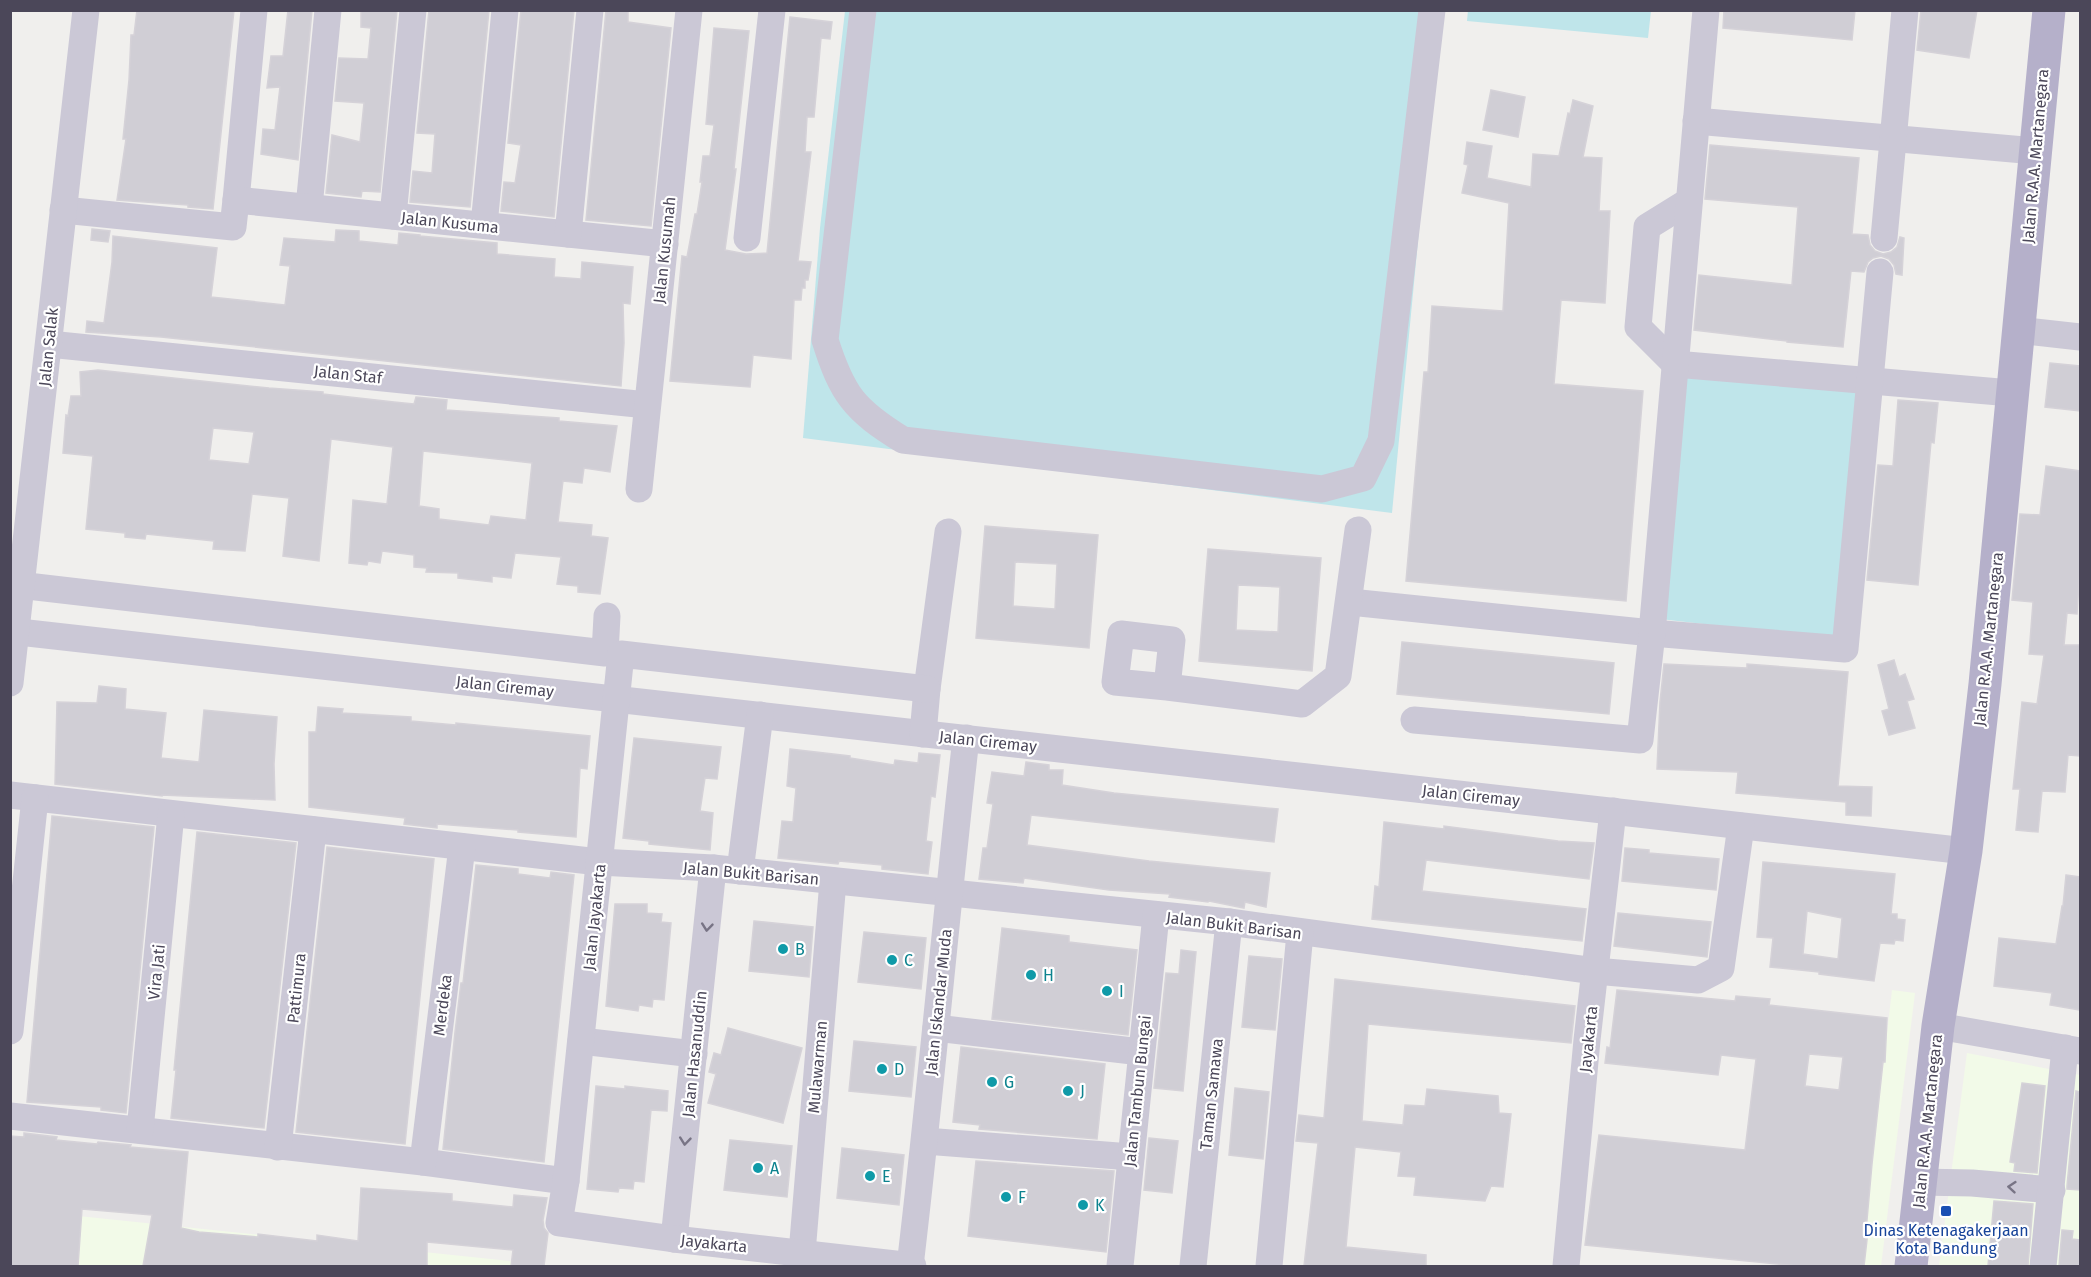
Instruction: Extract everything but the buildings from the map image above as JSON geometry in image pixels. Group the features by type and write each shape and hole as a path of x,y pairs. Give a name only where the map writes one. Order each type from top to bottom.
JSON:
{"main road":[{"name":"Jalan R.A.A. Martanegara","path":"1911,1266 1938,1026 1966,851 1985,684 2049,10"}],"street":[{"name":"Jalan Salak","path":"10,683 16,585 49,344 86,10"},
{"path":"63,210 233,227 254,10"},
{"path":"309,207 328,10"},
{"path":"393,216 413,10"},
{"path":"484,225 505,10"},
{"path":"568,234 590,10"},
{"name":"Jalan Kusumah","path":"639,489 689,10"},
{"path":"747,238 772,10"},
{"path":"860,11 825,340 835,372 850,399 875,423 903,440 1322,489 1363,478 1381,441 1432,10"},
{"path":"1413,720 1640,740 1652,633 1706,10"},
{"path":"1884,238 1905,10"},
{"path":"1696,121 2035,151"},
{"name":"Jalan Kusuma","path":"236,200 664,244"},
{"path":"1689,201 1647,227 1638,327 1675,364 2011,393"},
{"path":"1350,602 1652,633 1845,649 1880,272"},
{"path":"2018,330 2080,337"},
{"name":"Jalan Staf","path":"49,344 647,405"},
{"path":"1167,687 1302,704 1338,676 1350,602 1358,530"},
{"path":"923,734 948,532"},
{"path":"16,585 605,652 608,616"},
{"name":"Jalan Ciremay","path":"13,631 1966,851"},
{"name":"Jalan Jayakarta","path":"566,1181 621,654 927,689"},
{"path":"740,871 760,715"},
{"name":"Jalan Iskandar Muda","path":"911,1266 966,738"},
{"path":"10,1031 23,797"},
{"name":"Jalan Bukit Barisan","path":"23,797 599,862 713,868 1229,922 1595,971 1698,981 1721,968 1741,826"},
{"name":"Jayakarta","path":"1566,1266 1613,811"},
{"name":"Vira Jati","path":"140,1130 171,814"},
{"name":"Pattimura","path":"278,1147 313,830"},
{"name":"Merdeka","path":"423,1162 462,847"},
{"name":"Jalan Hasanuddin","path":"674,1239 713,868"},
{"name":"Mulawarman","path":"802,1253 833,881"},
{"name":"Jalan Tambun Bungai","path":"1120,1266 1156,915"},
{"name":"Taman Samawa","path":"1193,1266 1229,922"},
{"path":"1269,1266 1300,933"},
{"path":"1938,1026 2073,1049 2043,1266"},
{"path":"936,1028 1141,1052"},
{"path":"580,1041 694,1053"},
{"path":"10,1116 423,1162 566,1181"},
{"path":"925,1141 1131,1157"},
{"name":"Jayakarta","path":"566,1181 559,1223 674,1239 911,1266"},
{"path":"1919,1182 1972,1183 2052,1190"}],"shaded area":[{"path":"1468,10 1651,11 1648,38 1467,21"},
{"path":"845,11 1440,11 1392,513 803,438 820,228"},
{"path":"1681,373 1858,388 1834,639 1660,619"},
{"path":"1892,990 1915,993 1881,1266 1860,1266"},
{"path":"1967,1053 2080,1075 2080,1266 1939,1266"},
{"path":"11,1209 557,1266 11,1266"}],"place":[{"name":"B","path":"783,949"},
{"name":"C","path":"892,960"},
{"name":"H","path":"1031,975"},
{"name":"I","path":"1107,991"},
{"name":"D","path":"882,1069"},
{"name":"G","path":"992,1082"},
{"name":"J","path":"1068,1091"},
{"name":"A","path":"758,1168"},
{"name":"E","path":"870,1176"},
{"name":"F","path":"1006,1197"},
{"name":"K","path":"1083,1205"},
{"name":"Dinas Ketenagakerjaan Kota Bandung","path":"1946,1211"}]}
